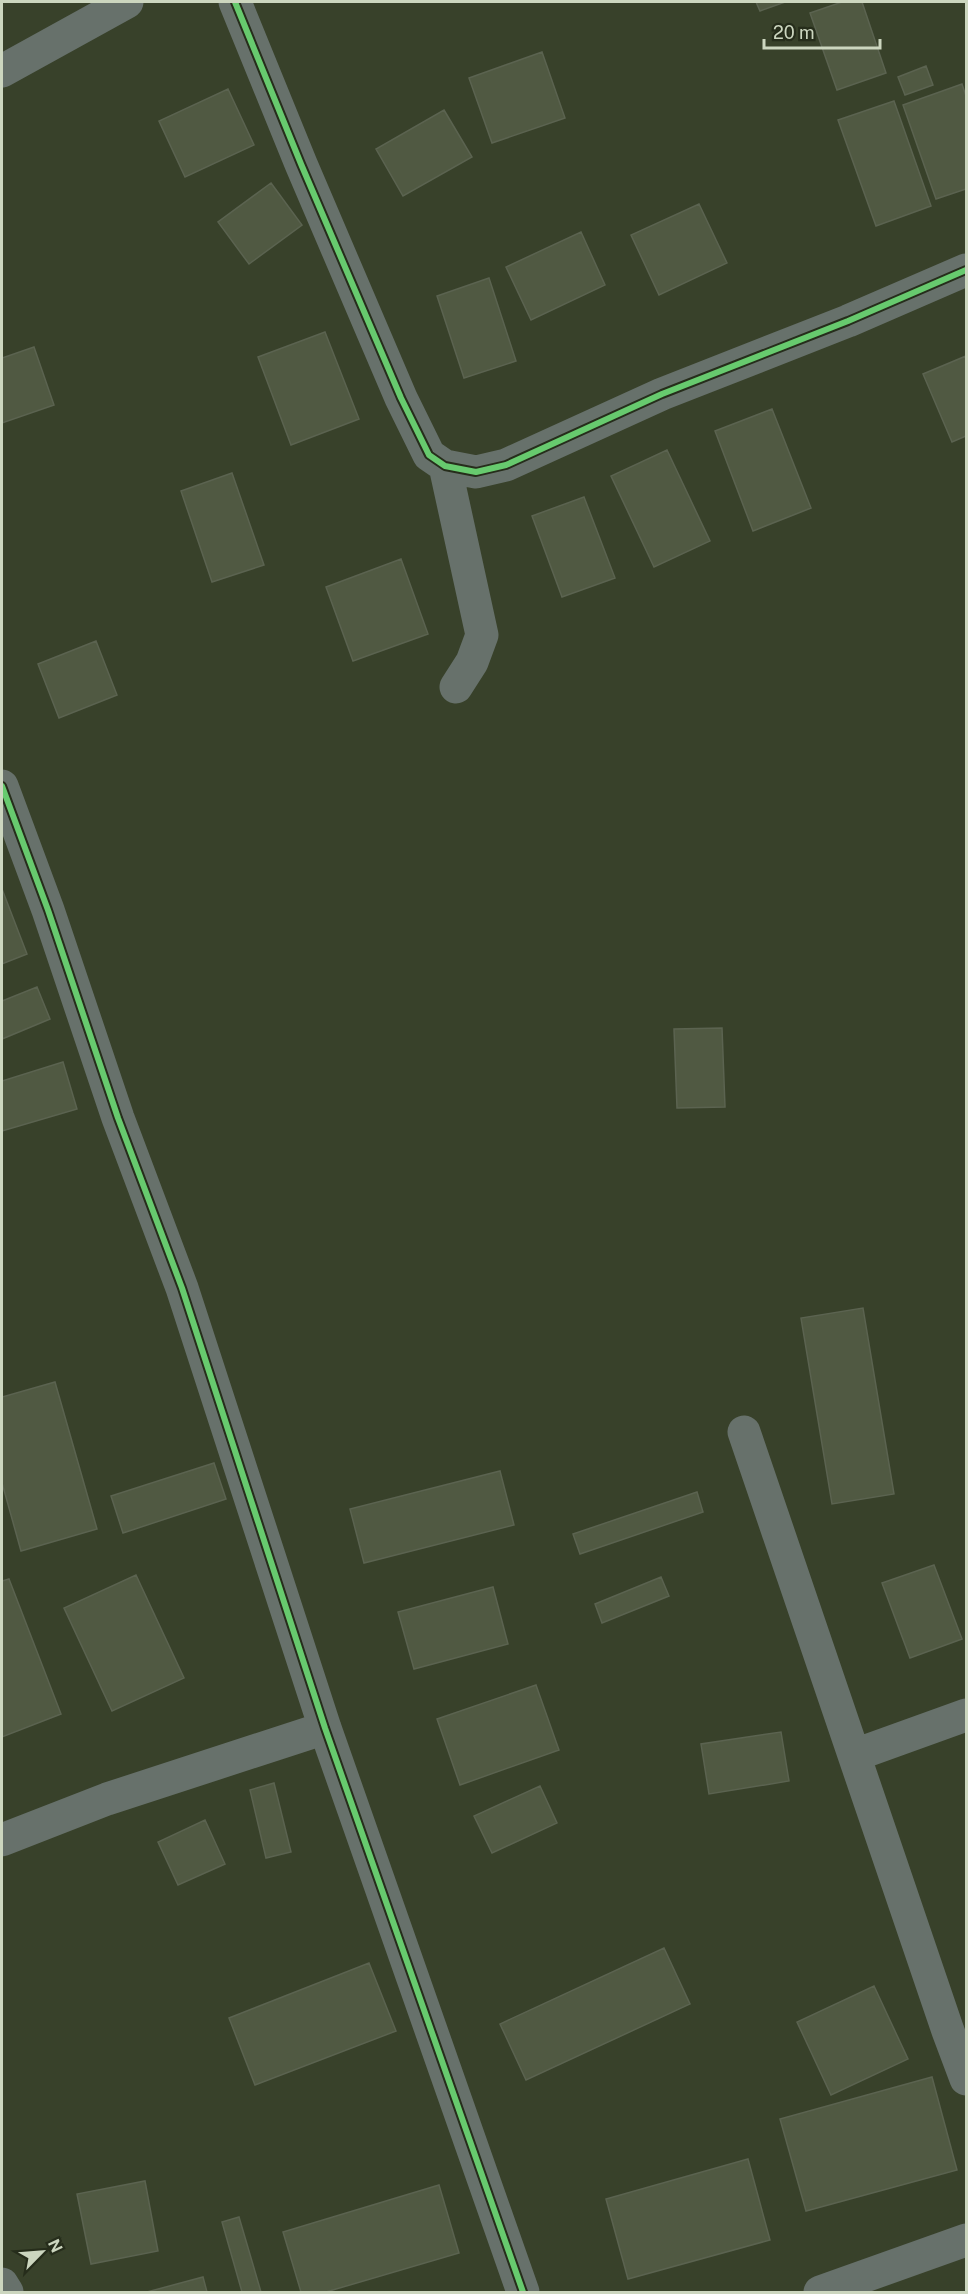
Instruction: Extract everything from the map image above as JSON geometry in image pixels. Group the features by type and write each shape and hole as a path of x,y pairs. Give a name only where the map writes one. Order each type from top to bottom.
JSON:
{"street":[{"path":"2,71 127,2"},
{"path":"235,2 401,398 429,455 445,466 476,472 506,465 662,393 848,321 966,270"},
{"path":"445,466 482,635 472,662 456,687"},
{"path":"3,796 56,933 118,1118 182,1288 325,1728 523,2292"},
{"path":"744,1432 966,2079"},
{"path":"855,1755 966,1715"},
{"path":"2,1840 107,1799 325,1728"},
{"path":"820,2292 966,2240"},
{"path":"2,2284 7,2292"}],"building":[{"path":"756,2 785,2 760,11"},
{"path":"842,2 862,2 886,73 837,90 810,13"},
{"path":"542,52 565,118 492,143 469,78"},
{"path":"926,66 933,85 905,95 898,77"},
{"path":"962,84 966,96 966,189 936,199 903,105"},
{"path":"228,89 254,145 185,177 159,121"},
{"path":"894,101 931,206 876,226 838,120"},
{"path":"444,110 472,157 403,196 376,149"},
{"path":"271,183 302,225 249,264 218,222"},
{"path":"699,204 727,263 659,295 631,235"},
{"path":"581,232 605,285 531,320 506,267"},
{"path":"489,278 516,361 464,378 437,296"},
{"path":"325,332 359,419 291,445 258,357"},
{"path":"34,347 54,405 2,423 2,358"},
{"path":"966,356 966,436 952,442 923,374"},
{"path":"772,409 811,508 753,531 715,431"},
{"path":"667,450 710,541 654,567 611,476"},
{"path":"232,473 264,565 212,582 181,491"},
{"path":"584,497 615,578 562,597 532,516"},
{"path":"401,559 428,634 353,661 326,587"},
{"path":"96,641 117,695 59,718 38,664"},
{"path":"2,889 27,954 2,964"},
{"path":"37,987 50,1019 2,1039 2,1001"},
{"path":"722,1028 725,1107 677,1108 674,1029"},
{"path":"63,1062 77,1109 2,1131 2,1081"},
{"path":"863,1308 894,1494 832,1504 801,1318"},
{"path":"55,1382 97,1529 21,1551 2,1483 2,1397"},
{"path":"214,1463 226,1499 123,1533 111,1496"},
{"path":"500,1471 514,1525 364,1563 350,1509"},
{"path":"697,1492 703,1512 580,1554 573,1534"},
{"path":"934,1565 962,1639 910,1658 882,1583"},
{"path":"136,1575 184,1678 112,1711 64,1608"},
{"path":"661,1577 669,1596 602,1623 595,1604"},
{"path":"9,1579 61,1714 2,1737 2,1581"},
{"path":"493,1587 508,1644 414,1669 398,1612"},
{"path":"536,1685 559,1750 460,1785 437,1719"},
{"path":"781,1732 789,1781 709,1794 701,1744"},
{"path":"274,1783 291,1852 266,1858 250,1790"},
{"path":"540,1786 557,1823 492,1853 474,1816"},
{"path":"205,1820 225,1864 178,1885 158,1842"},
{"path":"664,1948 690,2004 526,2080 500,2024"},
{"path":"369,1963 396,2031 255,2085 229,2018"},
{"path":"874,1986 908,2059 831,2095 797,2022"},
{"path":"932,2077 957,2170 806,2211 780,2119"},
{"path":"748,2159 770,2240 628,2279 606,2199"},
{"path":"145,2181 158,2251 91,2264 77,2194"},
{"path":"439,2185 459,2253 326,2292 301,2292 283,2232"},
{"path":"239,2217 261,2292 242,2292 222,2222"},
{"path":"203,2277 207,2292 147,2292"}],"cycle path":[{"path":"235,2 401,398 429,455 445,466 476,472 506,465 662,394 848,321 966,270"},
{"path":"2,786 48,910 118,1118 182,1288 325,1728 523,2292"}]}
